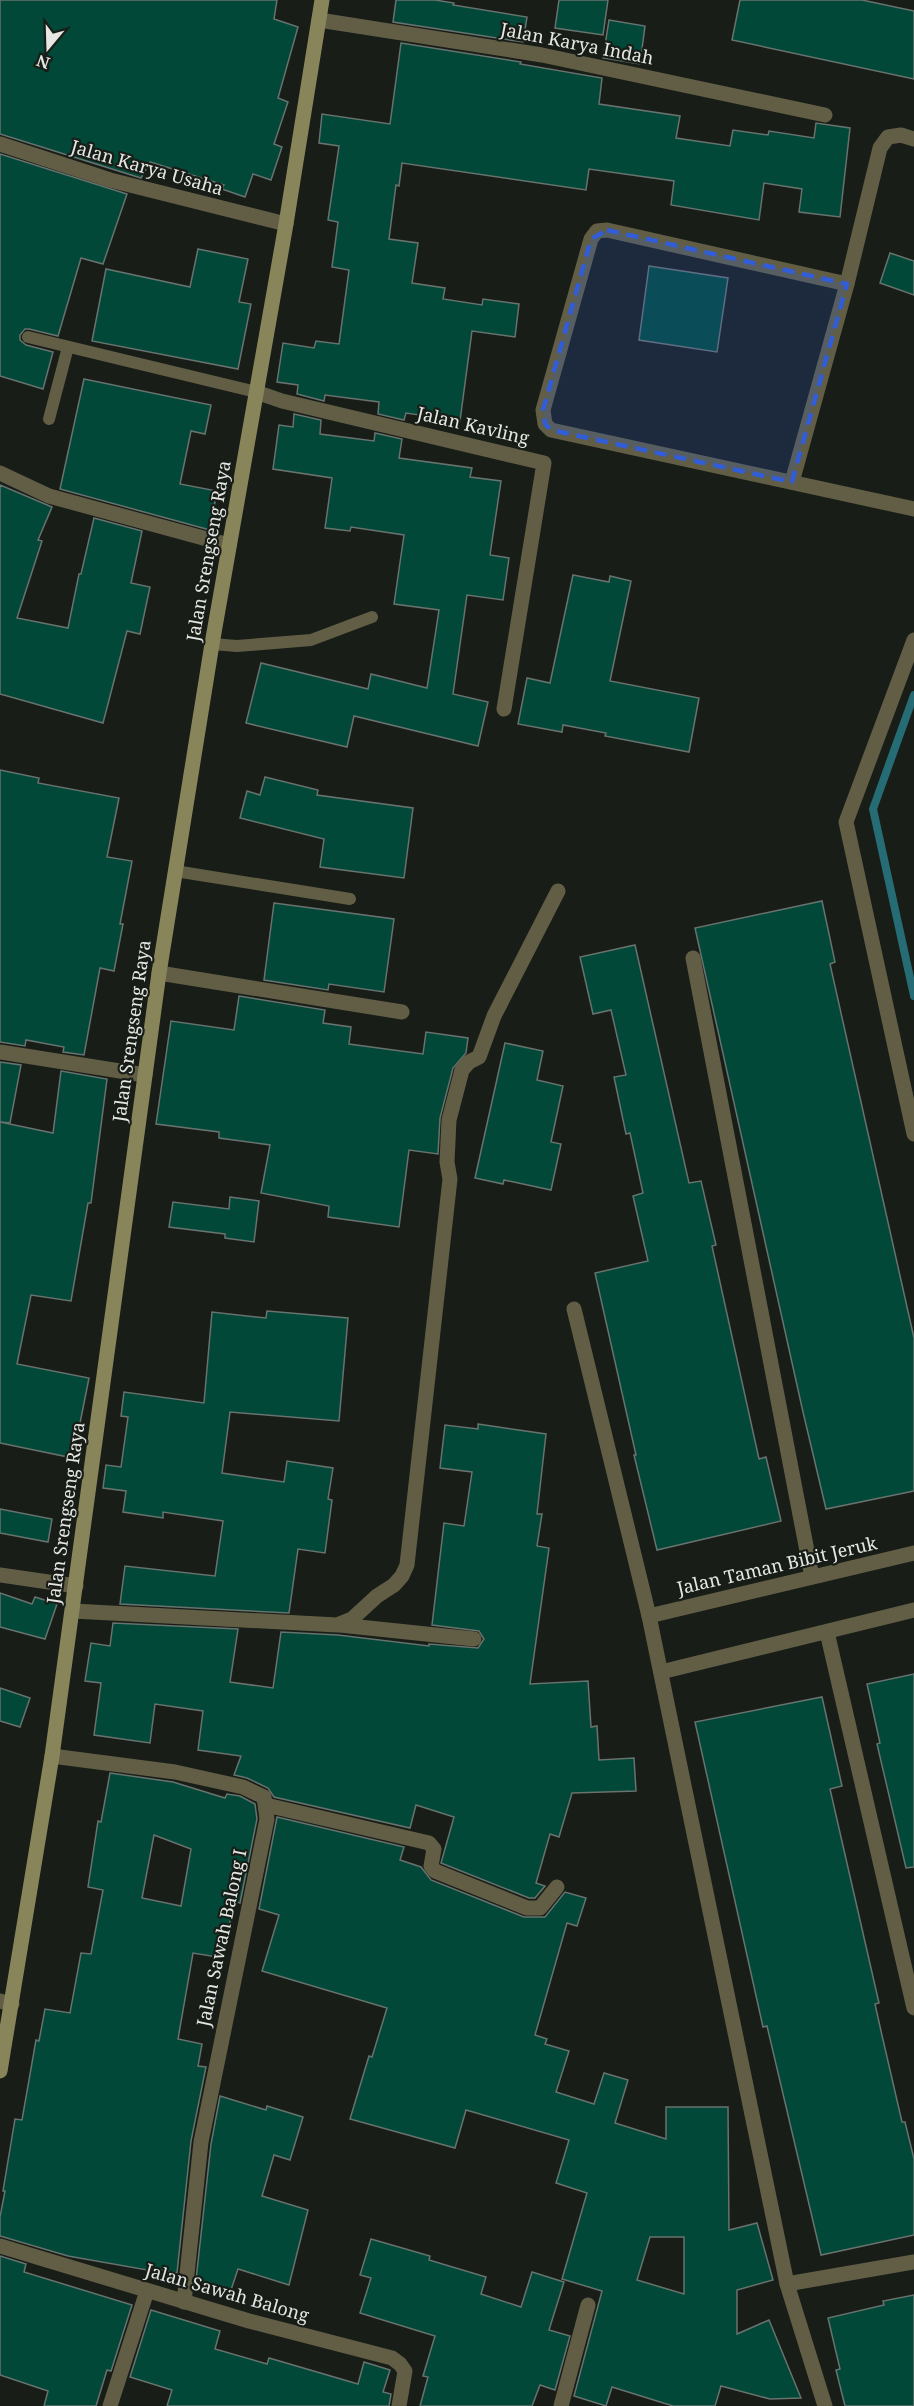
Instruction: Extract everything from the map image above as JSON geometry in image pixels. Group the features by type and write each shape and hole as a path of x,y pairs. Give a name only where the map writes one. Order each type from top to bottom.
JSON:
{"main road":[{"name":"Jalan Srengseng Raya","path":"0,2071 6,2003 52,1756 73,1611 159,973 212,644 286,224 322,0"}],"street":[{"name":"Jalan Karya Indah","path":"319,20 542,55 825,115"},
{"path":"792,482 847,284 880,148 888,137 901,135 914,139"},
{"name":"Jalan Karya Usaha","path":"0,144 110,180 286,224"},
{"path":"847,284 607,230 597,231 591,239 543,410 545,423 551,430 914,509"},
{"name":"Jalan Kavling","path":"256,392 282,401 544,463 504,709"},
{"path":"0,473 49,496 229,545"},
{"path":"914,640 846,822 914,1134"},
{"path":"337,1625 352,1619 377,1596 394,1585 402,1576 407,1565 450,1179 447,1162 449,1120 462,1070 469,1062 479,1057 495,1016 558,891"},
{"path":"693,958 812,1577"},
{"path":"159,973 402,1012"},
{"path":"0,1052 145,1075"},
{"path":"574,1309 649,1616 787,2284 819,2404"},
{"name":"Jalan Taman Bibit Jeruk","path":"649,1616 914,1553"},
{"path":"0,1575 76,1586"},
{"path":"661,1672 914,1610"},
{"path":"73,1611 337,1625 474,1639"},
{"path":"828,1632 914,2008"},
{"path":"52,1756 175,1773 243,1787 264,1797 266,1804 429,1843 434,1849 431,1862 435,1871 527,1908 540,1908 557,1887"},
{"name":"Jalan Sawah Balong I","path":"184,2302 201,2142 267,1819 266,1804"},
{"name":"Jalan Sawah Balong","path":"0,2246 184,2302 392,2358 405,2371 399,2406"},
{"path":"787,2284 914,2262"},
{"path":"110,2406 147,2291"},
{"path":"561,2406 588,2305"}],"lane":[{"path":"28,337 256,392"},
{"path":"49,418 68,347"},
{"path":"212,644 237,646 311,639 372,617"},
{"path":"175,871 350,899"}],"highlighted area":[{"path":"607,230 847,284 792,482 551,430 545,424 543,410 591,239"}],"building":[{"path":"0,0 277,0 274,19 298,27 278,98 288,102 274,144 282,147 271,180 253,174 245,197 222,189 224,185 150,162 141,178 0,134"},
{"path":"396,0 435,0 527,17 523,42 393,22"},
{"path":"559,0 608,0 603,35 555,28"},
{"path":"740,0 862,0 914,11 914,79 732,40"},
{"path":"609,20 645,26 640,64 603,58"},
{"path":"401,43 521,62 520,64 602,78 599,104 680,116 676,138 730,146 733,130 768,135 769,131 814,138 816,123 850,128 840,217 799,212 802,189 764,183 759,220 671,205 674,181 589,169 586,190 402,163 399,186 396,185 389,239 418,243 412,283 445,288 443,299 482,305 483,299 519,304 515,337 472,331 460,421 406,413 404,420 378,414 379,402 325,395 324,401 297,394 298,385 277,382 283,343 314,348 316,341 339,344 349,270 332,267 338,222 328,220 339,146 319,143 322,114 390,124"},
{"path":"0,154 127,194 103,264 81,258 58,336 29,329 25,329 20,335 20,340 26,345 53,352 43,389 0,376"},
{"path":"198,249 248,259 239,302 251,304 238,369 92,341 106,269 190,287"},
{"path":"890,253 914,261 914,295 880,283"},
{"path":"649,266 728,278 717,352 639,340"},
{"path":"84,379 211,405 205,434 191,431 180,484 217,491 210,530 60,489"},
{"path":"294,414 321,420 320,434 374,441 375,433 402,439 399,458 472,468 470,477 501,481 490,555 509,558 503,600 467,595 453,694 488,702 478,746 354,716 347,747 246,723 261,663 368,689 371,674 427,688 439,610 394,604 404,535 351,527 350,531 325,528 332,478 273,469 279,425 293,427"},
{"path":"0,485 52,507 38,540 42,541 17,618 68,628 94,518 142,531 131,583 150,587 140,634 127,631 103,723 0,694"},
{"path":"573,575 609,582 610,576 631,581 610,681 699,698 689,752 605,736 606,733 563,725 562,732 518,724 527,678 550,683"},
{"path":"0,770 39,778 38,783 119,798 107,857 132,861 114,971 100,968 84,1055 63,1052 64,1047 26,1040 25,1046 0,1042"},
{"path":"265,777 318,790 317,795 413,808 404,878 320,867 324,839 240,818 247,791 260,795"},
{"path":"822,901 835,962 830,964 914,1338 914,1491 826,1509 695,928"},
{"path":"274,903 394,919 384,992 329,984 328,990 264,980"},
{"path":"635,945 689,1183 701,1181 716,1245 712,1246 759,1459 766,1457 781,1521 657,1550 595,1273 648,1261 633,1196 643,1193 630,1133 626,1134 614,1077 626,1075 611,1010 593,1014 580,957"},
{"path":"239,996 325,1010 323,1023 351,1027 349,1044 423,1054 426,1032 468,1038 466,1053 453,1068 440,1118 438,1154 409,1150 399,1227 328,1217 329,1206 261,1193 270,1145 219,1138 219,1132 156,1124 171,1021 234,1030"},
{"path":"505,1043 543,1051 537,1080 563,1086 551,1142 561,1144 551,1190 504,1180 503,1184 475,1178"},
{"path":"0,1062 21,1065 10,1123 0,1122"},
{"path":"61,1071 107,1079 91,1203 88,1203 71,1301 31,1295 17,1364 89,1378 73,1458 0,1443 0,1122 53,1133"},
{"path":"230,1197 259,1201 254,1242 225,1238 225,1234 169,1227 173,1202 229,1209"},
{"path":"267,1311 348,1318 339,1421 230,1412 222,1473 284,1482 287,1461 333,1468 328,1499 332,1500 325,1553 298,1549 289,1613 120,1604 125,1566 215,1576 223,1521 163,1512 163,1518 123,1512 126,1491 103,1488 106,1465 121,1467 128,1417 121,1416 124,1392 204,1403 212,1312 266,1318"},
{"path":"478,1424 546,1434 537,1514 542,1514 537,1546 549,1548 530,1684 588,1681 591,1727 597,1726 599,1760 634,1758 636,1791 572,1793 559,1837 550,1834 536,1883 545,1886 535,1898 529,1898 441,1863 454,1817 416,1805 410,1828 274,1797 268,1788 247,1778 234,1775 241,1756 198,1750 203,1711 155,1704 150,1743 94,1735 101,1683 85,1681 91,1643 110,1646 113,1623 238,1629 230,1682 273,1688 281,1632 338,1635 429,1646 429,1644 478,1648 484,1639 479,1631 432,1625 444,1523 464,1526 472,1472 440,1468 445,1425 478,1429"},
{"path":"0,1509 52,1519 48,1542 0,1533"},
{"path":"0,1593 32,1604 35,1597 57,1604 45,1639 0,1627"},
{"path":"914,1674 914,1867 906,1868 877,1744 880,1743 867,1684"},
{"path":"0,1688 30,1698 20,1727 0,1721"},
{"path":"822,1697 842,1786 830,1789 879,2003 875,2004 881,2031 902,2122 905,2122 914,2159 914,2235 821,2255 767,2026 763,2027 695,1722"},
{"path":"110,1773 173,1782 225,1798 227,1794 240,1796 255,1804 257,1819 240,1903 234,1901 223,1958 193,1953 178,2039 202,2044 198,2066 206,2067 191,2141 177,2273 68,2256 0,2236 0,2217 5,2191 3,2191 15,2119 22,2120 36,2040 39,2041 45,2009 70,2013 81,1953 91,1954 103,1890 88,1887 98,1821 101,1822","holes":["154,1835 191,1849 181,1906 142,1898"]},
{"path":"277,1817 404,1847 400,1860 421,1867 431,1880 524,1917 545,1917 565,1892 586,1898 577,1926 567,1923 535,2035 547,2039 545,2044 569,2051 556,2092 594,2104 604,2073 628,2080 615,2123 666,2139 666,2107 728,2107 729,2230 757,2223 773,2280 737,2290 737,2334 769,2320 801,2398 770,2399 721,2386 715,2406 673,2406 612,2387 606,2406 574,2396 602,2291 562,2279 587,2193 556,2183 569,2140 466,2110 455,2148 350,2119 369,2056 372,2057 387,2008 262,1971 279,1915 259,1909","holes":["650,2237 684,2237 684,2294 637,2280"]},
{"path":"220,2096 266,2110 267,2106 303,2117 290,2160 274,2155 262,2196 308,2210 289,2285 238,2269 231,2290 196,2280 211,2144"},
{"path":"371,2239 430,2256 429,2260 486,2277 481,2294 521,2307 532,2272 564,2282 549,2330 570,2336 555,2390 540,2385 532,2406 420,2406 428,2377 423,2376 435,2336 360,2313 371,2278 360,2275"},
{"path":"0,2256 26,2264 24,2272 132,2305 111,2371 107,2370 96,2406 44,2406 48,2391 0,2375"},
{"path":"914,2295 914,2406 845,2406 836,2370 840,2369 828,2318 884,2305 883,2301"},
{"path":"151,2310 220,2331 215,2349 267,2364 269,2358 358,2384 364,2362 390,2370 383,2392 391,2394 389,2406 167,2406 172,2390 130,2377"}],"waterway":[{"path":"914,695 873,809 914,996"}]}
